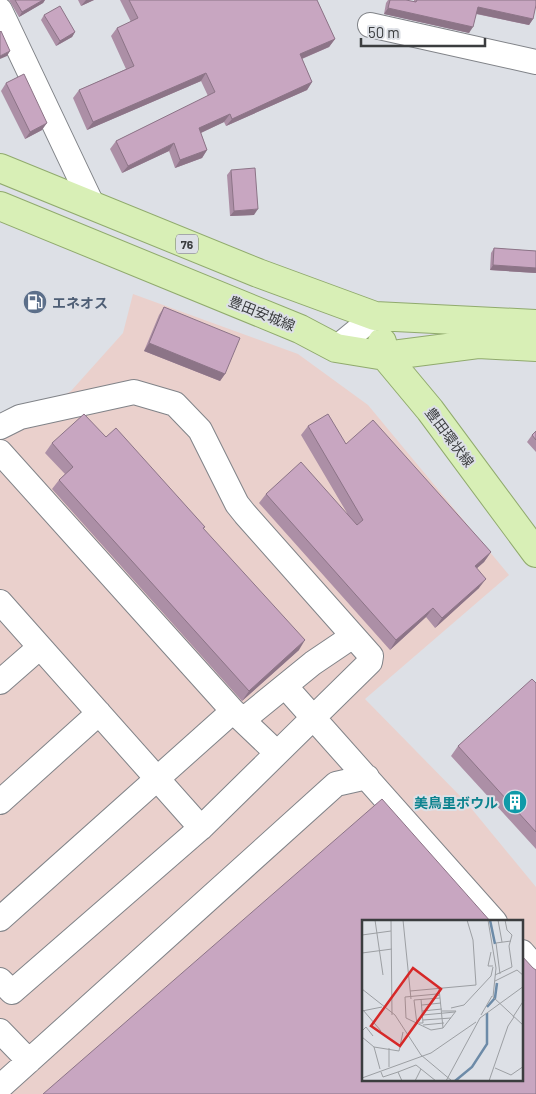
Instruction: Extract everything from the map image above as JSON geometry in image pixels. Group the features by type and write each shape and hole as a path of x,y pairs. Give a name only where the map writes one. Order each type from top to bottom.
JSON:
{"main road":[{"name":"76","path":"0,168 258,273 375,316 536,324"},
{"name":"豊田安城線","path":"0,206 300,329 336,348 386,356 478,344 536,347"},
{"name":"豊田環状線","path":"375,316 386,356 430,410 536,553"}],"street":[{"path":"0,10 92,204"},
{"path":"370,25 536,62"},
{"path":"336,348 375,316"},
{"path":"0,427 20,417 134,392 175,404 200,430 237,504 371,656 370,662 202,827 12,992 0,980"},
{"path":"0,452 238,716 277,753"},
{"path":"0,602 202,827"},
{"path":"0,919 158,779 238,716 285,686 313,663 353,636"},
{"path":"0,682 40,647"},
{"path":"285,686 493,920"},
{"path":"0,802 99,714"},
{"path":"0,1086 336,784 367,777"},
{"path":"524,954 536,968"},
{"path":"0,1031 29,1061"}],"shaded area":[{"path":"133,294 298,354 368,405 509,575 365,699 466,802 536,887 536,1094 0,1094 0,413 38,411 71,391 123,333"}],"building":[{"path":"15,0 43,0 22,12"},
{"path":"129,0 317,0 335,39 300,54 312,82 232,119 230,114 199,128 207,150 180,160 174,143 128,166 116,141 215,92 206,73 93,122 79,90 134,66 117,28 138,18"},
{"path":"390,0 416,2 417,0 536,0 536,5 533,19 478,7 473,27 388,8"},
{"path":"60,6 75,32 60,41 44,15"},
{"path":"0,32 10,51 0,56"},
{"path":"24,74 47,123 30,132 6,83"},
{"path":"255,168 258,209 234,211 231,170"},
{"path":"494,248 536,251 536,268 493,265"},
{"path":"164,307 240,338 225,374 149,343"},
{"path":"84,414 106,437 116,428 205,527 203,528 305,640 249,691 59,480 73,467 52,443"},
{"path":"328,414 346,444 373,420 491,552 475,566 486,579 442,618 433,608 396,640 266,494 301,462 357,525 363,520 308,426"},
{"path":"536,431 536,440 532,435"},
{"name":"美鳥里ボウル","path":"532,679 536,683 536,832 458,746"},
{"path":"382,799 489,920 362,920 362,1082 524,1082 524,958 536,970 536,1094 43,1094"}],"place":[{"name":"エネオス","path":"35,302"},
{"name":"美鳥里ボウル","path":"515,802"}]}
